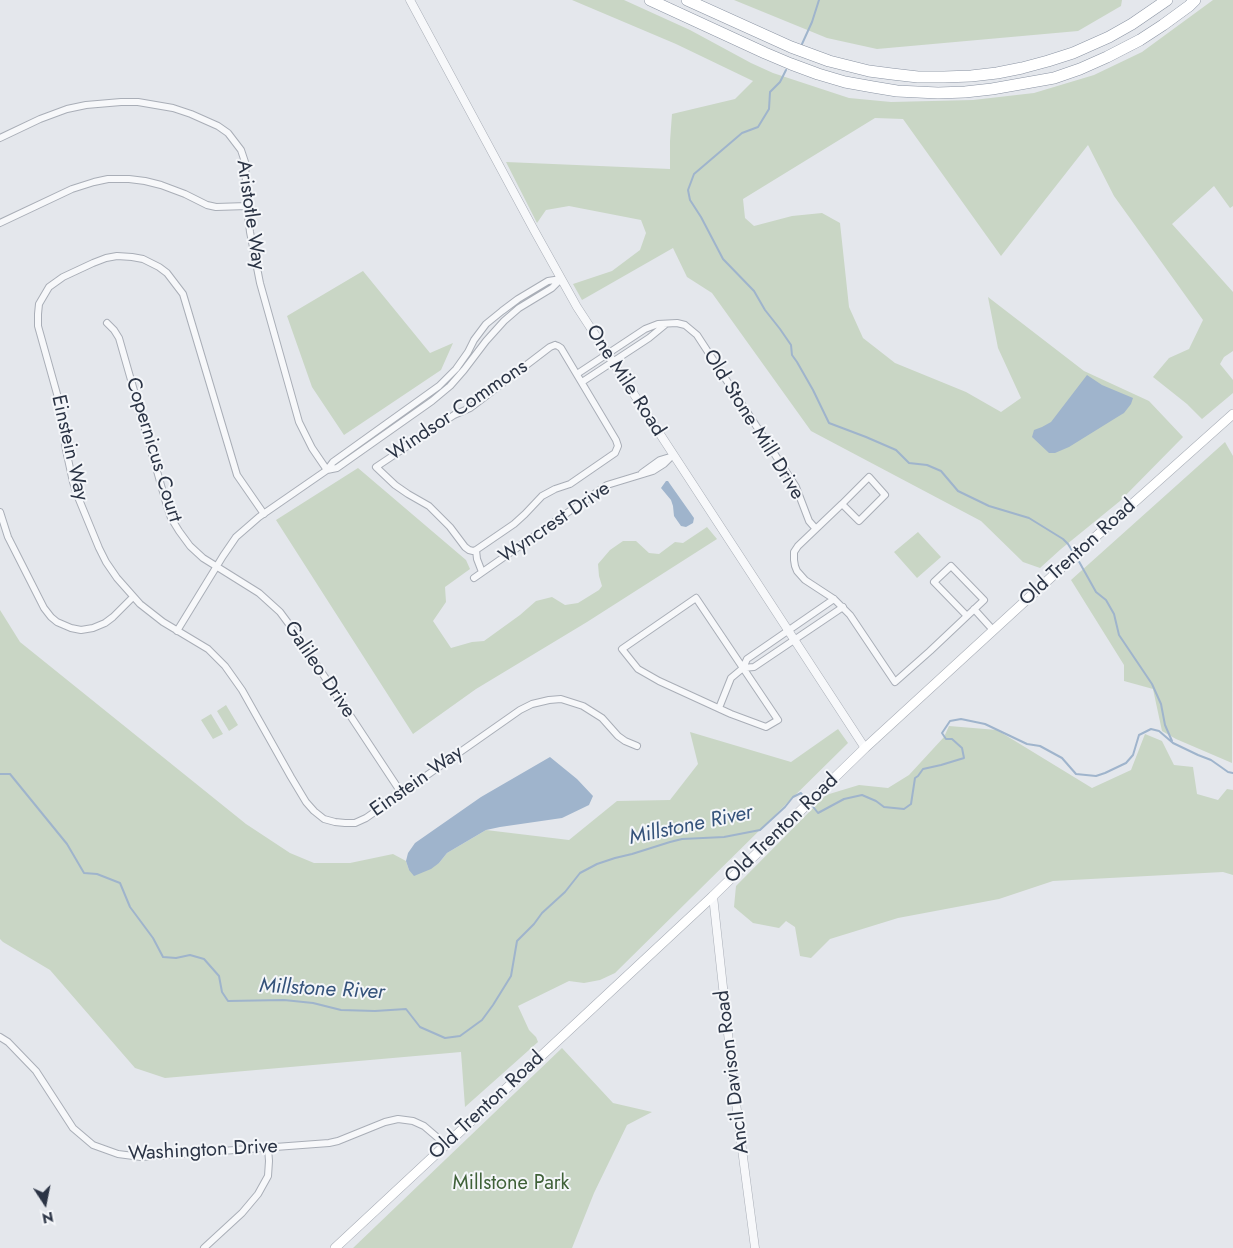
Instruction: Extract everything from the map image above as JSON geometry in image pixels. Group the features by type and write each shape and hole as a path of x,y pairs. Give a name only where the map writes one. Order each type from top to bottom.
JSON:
{"highway":[{"path":"650,0 765,53 818,74 845,82 897,91 938,93 965,92 1012,86 1054,78 1080,69 1140,40 1194,2"},
{"path":"687,0 790,47 829,61 869,71 918,77 944,77 988,74 1022,68 1073,53 1132,24 1167,0"}],"main road":[{"name":"Old Trenton Road","path":"335,1248 713,896 865,748 1083,548 1233,414"}],"street":[{"name":"One Mile Road","path":"410,0 577,307 865,748"},
{"name":"Aristotle Way","path":"0,138 46,116 67,109 86,104 121,102 138,102 174,108 218,126 228,133 241,150 245,162 247,206 260,283 299,422 312,448 327,470"},
{"path":"0,223 72,189 108,180 145,180 185,194 207,205 216,207 247,206"},
{"name":"Einstein Way","path":"264,514 243,485 236,470 183,294 167,273 143,259 117,256 93,263 49,287 39,304 38,326 57,394 70,469 78,497 99,548 112,570 133,597 153,615 208,649 229,671 242,690 306,802 324,819 345,824 366,818 520,710 532,704 549,700 561,699 583,706 602,718 624,741 637,746"},
{"path":"177,631 236,537 264,514 327,470 333,462 439,386 456,369 486,324 502,311 548,281 561,279"},
{"path":"327,470 337,468 432,401 450,386 504,321 519,308 552,288 561,279"},
{"name":"Copernicus Court","path":"107,323 119,338 171,518 190,546 203,558 217,566"},
{"name":"Old Stone Mill Drive","path":"607,354 645,329 658,324 677,323 685,325 697,336 796,487 809,521 816,529"},
{"path":"582,382 649,338 666,324"},
{"name":"Windsor Commons","path":"558,346 561,348 582,382 616,440 618,446 615,453 570,484 542,496 514,524 476,550 473,551 465,547 450,527 429,506 408,494 376,467 454,415 478,402 550,347 558,346"},
{"path":"577,374 607,354"},
{"name":"Wyncrest Drive","path":"474,578 607,485 639,475 660,460 673,455"},
{"path":"842,504 859,521 886,495 869,477 802,542 794,552 795,566 805,580 834,599 850,615 895,682 967,616 984,600 951,566 934,582 967,616"},
{"path":"0,512 8,537 44,608 57,622 81,630 93,628 105,624 133,597"},
{"path":"476,550 482,572"},
{"name":"Galileo Drive","path":"217,566 259,593 288,622 402,794"},
{"path":"696,598 778,720 766,726 719,708 659,681 638,669 622,649 696,598"},
{"path":"719,708 731,678 743,668 747,658 834,599"},
{"path":"743,668 754,667 843,607"},
{"path":"974,609 993,630"},
{"name":"Ancil Davison Road","path":"713,896 754,1248"},
{"name":"Washington Drive","path":"0,1037 8,1042 36,1070 74,1128 92,1145 118,1154 141,1157 329,1143 398,1119 413,1121 424,1126 445,1144"},
{"path":"204,1248 242,1213 258,1194 268,1176 268,1148"}],"green space":[{"path":"572,0 624,0 690,30 773,73 849,98 891,102 973,100 1034,93 1094,75 1142,52 1213,0 1233,0 1233,206 1230,208 1214,186 1172,224 1233,292 1233,351 1224,357 1220,364 1233,380 1233,393 1202,419 1187,404 1153,377 1169,358 1189,349 1203,320 1114,196 1088,145 1001,256 903,119 875,118 743,199 745,218 754,226 792,216 822,213 840,223 849,307 863,338 895,363 966,392 1001,412 1021,398 998,348 988,297 1084,371 1149,401 1183,437 1120,501 1040,568 1023,562 981,521 811,431 712,293 687,277 673,248 582,300 573,284 612,271 640,250 646,233 641,220 569,206 546,210 537,223 506,162 670,169 672,114 735,99 753,81 676,44"},
{"path":"734,0 1122,0 1121,6 1078,31 877,49 827,38"},
{"path":"363,271 430,353 453,343 441,370 344,435 312,387 287,316"},
{"path":"1225,442 1233,456 1232,763 1162,731 1153,689 1124,681 1124,665 1071,580"},
{"path":"358,468 466,560 470,569 445,587 446,602 433,621 451,648 472,642 484,641 536,601 552,597 565,605 578,603 599,590 602,586 598,564 610,550 623,541 636,541 649,553 659,554 675,542 683,543 707,527 717,539 587,622 476,689 413,734 276,520"},
{"path":"918,532 941,557 917,578 894,552"},
{"path":"0,610 20,642 246,824 290,853 314,863 350,863 393,854 406,861 409,870 439,863 447,853 486,830 569,840 617,801 670,800 698,764 690,732 791,762 838,729 848,743 615,973 600,980 584,983 569,981 518,1006 529,1030 538,1042 465,1107 461,1052 165,1078 135,1068 50,970 0,939"},
{"path":"226,705 238,725 229,731 217,711"},
{"path":"211,714 223,734 213,739 201,720"},
{"path":"949,726 997,730 1092,788 1131,770 1145,734 1162,741 1174,765 1193,767 1197,794 1218,800 1227,789 1233,790 1233,875 1223,872 1053,881 999,899 898,918 830,939 811,958 800,956 795,927 786,921 779,928 753,923 734,907 736,886 826,795 859,785 888,788 909,775 944,737"},
{"name":"Millstone Park","path":"562,1048 613,1103 652,1112 627,1125 594,1193 572,1248 353,1248"}],"water":[{"path":"1087,375 1102,385 1133,398 1131,404 1124,413 1069,447 1055,453 1049,453 1032,437 1034,430 1051,422"},
{"path":"668,481 694,518 693,523 686,527 681,526 674,516 671,500 661,488"},
{"path":"550,757 577,779 593,796 589,805 562,818 486,830 447,853 431,869 414,876 409,870 406,861 408,853 415,843 481,797"}],"waterway":[{"path":"802,44 819,0"},
{"path":"786,70 780,82 770,92 769,109 758,127 742,133 694,174 688,190 690,200 723,259 754,291 765,310 791,345 792,355 813,390 829,423 896,450 909,463 927,465 941,471 958,491 989,506 1029,518 1063,539 1073,552"},
{"path":"1077,558 1096,592 1106,600 1114,614 1119,635 1152,684 1161,704 1165,725 1172,741"},
{"name":"Millstone River","path":"811,804 818,813 844,799 862,795 884,807 904,809 911,804 915,778 923,769 964,758 962,748 952,739 946,739 942,733 950,721 961,719 985,724 1027,744 1040,746 1062,758 1076,774 1096,776 1126,763 1133,755 1139,735 1151,729 1159,731 1173,743 1211,760 1228,772 1233,773"},
{"name":"Millstone River","path":"0,774 10,774 67,844 84,873 97,874 120,883 130,907 153,938 163,957 176,958 190,955 204,959 219,976 222,992 228,1001 284,1000 313,1003 341,1010 375,1011 406,1009 420,1027 445,1038 460,1036 482,1020 511,976 517,941 542,913 565,892 580,873 597,864 682,839 724,837 760,830 793,797 801,793 807,801"}]}
